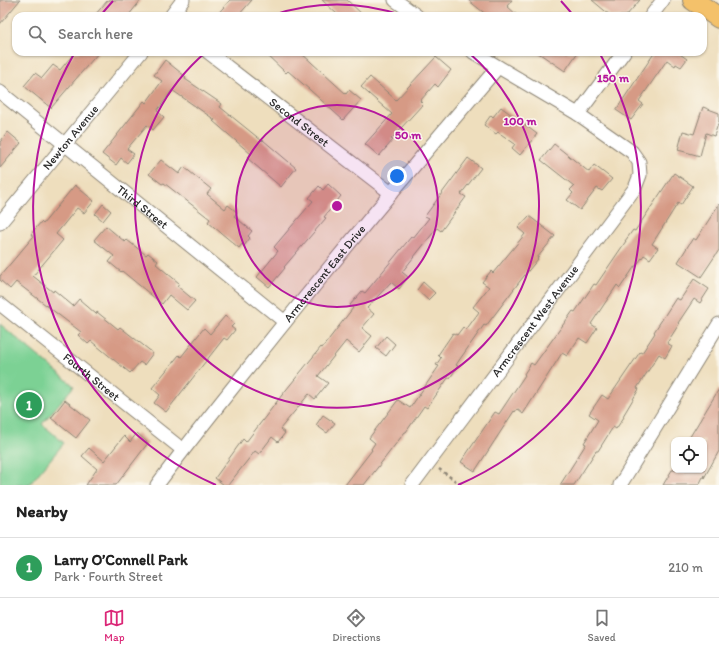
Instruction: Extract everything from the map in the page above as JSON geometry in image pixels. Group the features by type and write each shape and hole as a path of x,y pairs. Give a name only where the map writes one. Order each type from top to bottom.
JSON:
{"main road":[{"path":"693,0 719,18"}],"street":[{"path":"174,12 183,0"},
{"path":"395,0 412,12"},
{"path":"654,12 662,0"},
{"name":"Newton Avenue","path":"0,223 138,56"},
{"name":"Second Street","path":"213,56 391,193"},
{"path":"480,56 578,114 621,56"},
{"name":"Armcrescent East Drive","path":"157,485 285,322 391,193 498,67"},
{"name":"Third Street","path":"0,92 285,322"},
{"name":"Armcrescent West Avenue","path":"412,485 635,188 640,175 639,162 632,152 578,114"},
{"name":"Fourth Street","path":"0,304 183,450"},
{"path":"620,485 719,324"}],"path":[{"path":"429,462 461,485"}],"green space":[{"path":"0,324 74,386 42,424 64,443 29,485 0,485"}],"building":[{"path":"0,0 20,0 0,24"},
{"path":"108,0 141,0 131,12 98,12"},
{"path":"230,0 252,0 242,12 220,12"},
{"path":"322,0 347,0 360,12 335,12"},
{"path":"468,0 512,0 507,6 514,12 483,12"},
{"path":"592,0 640,0 630,12 606,12"},
{"path":"72,56 96,56 51,108 24,86 35,73 42,78 53,65 60,70"},
{"path":"268,56 304,56 346,94 349,90 361,100 343,120 288,71 286,73"},
{"path":"543,56 575,56 565,71"},
{"path":"652,56 683,56 687,59 681,67 676,64 675,66 667,60 639,101 643,104 631,120 616,110"},
{"path":"436,57 451,70 438,87 435,84 420,101 423,104 391,139 393,140 379,156 365,144 392,114 361,87 370,77 396,100"},
{"path":"165,60 186,77 185,79 222,104 220,107 296,168 281,187 247,158 251,154 213,121 215,120 172,90 157,111 164,117 153,130 147,125 127,149 134,154 127,163 121,158 116,165 102,154 144,101 146,103 162,81 154,75"},
{"path":"501,107 537,134 520,155 512,148 515,144 498,132 496,134 484,125 491,115 493,117"},
{"path":"703,107 719,113 719,121 714,136 706,133 700,156 678,150 683,131 694,134"},
{"path":"8,132 21,143 0,168 0,142"},
{"path":"554,144 589,172 594,165 612,179 602,191 597,188 580,210 567,200 573,193 570,190 574,186 541,160"},
{"path":"468,158 481,168 461,194 466,197 441,231 437,228 402,272 408,277 399,289 391,282 367,308 374,314 362,328 372,336 359,352 346,341 318,376 328,383 315,399 309,394 280,429 285,433 278,442 272,437 259,454 255,451 228,485 224,485 215,478 243,439 246,442 282,395 321,347 322,348 353,308 350,305 362,291 365,293 411,237 413,238 429,218 425,216"},
{"path":"161,160 179,174 184,167 211,189 207,194 225,209 228,205 237,212 234,216 252,231 248,236 250,238 244,246 242,244 239,248 208,222 210,219 164,183 162,184 149,174"},
{"path":"674,173 693,186 681,205 678,203 652,244 658,248 650,259 644,255 620,288 617,285 591,324 597,328 587,343 579,338 567,356 562,353 523,414 517,409 515,412 514,411 475,471 461,462 495,412 499,414 525,375 524,374 531,363 534,365 573,311 575,312 594,284 596,285 625,241 633,230 635,231"},
{"path":"328,184 341,196 324,217 326,218 269,287 257,277 278,251 274,247 313,201 309,198 319,186 323,190"},
{"path":"75,185 94,201 84,213 77,208 56,234 63,240 33,276 53,292 54,290 73,306 79,299 96,314 97,312 118,329 120,327 153,353 144,365 140,362 130,373 91,341 88,344 78,335 81,332 16,282 10,289 0,280 0,276 33,237 31,234 41,222 43,224"},
{"path":"103,204 111,211 103,221 95,214"},
{"path":"719,204 719,250 701,277 678,262 693,238 696,240"},
{"path":"529,216 555,236 486,326 484,325 456,365 458,366 450,378 448,378 427,408 424,406 406,432 364,485 345,485 372,450 371,449 375,443 369,438 398,400 410,408 439,366 436,365 441,358 438,355 453,333 457,335 463,327 466,330 479,312 473,307 489,287 482,282 491,271 493,273 525,234 518,228"},
{"path":"106,226 125,242 127,240 146,255 148,253 158,261 156,264 179,283 177,286 195,301 187,310 169,295 162,304 109,262 114,256 94,240"},
{"path":"694,279 709,289 700,303 694,299 678,323 679,324 667,343 672,346 665,358 659,354 637,388 639,389 623,416 624,417 616,429 613,427 574,485 560,485 586,444 584,443 598,420 589,414 602,395 608,399 640,352 642,353 676,298 680,300"},
{"path":"423,282 435,293 428,300 417,290"},
{"path":"225,316 234,324 231,327 235,330 227,340 224,338 166,412 154,403 160,395 152,388 179,355 181,357 204,328 210,334"},
{"path":"386,336 395,344 386,356 376,348"},
{"path":"719,389 719,451 707,473 707,437 690,437"},
{"path":"65,400 90,420 76,438 51,418"},
{"path":"323,415 335,423 327,433 316,425"},
{"path":"137,433 148,443 116,485 86,485 97,469 82,456 89,448 104,461 124,436 130,442"},
{"path":"671,472 671,473 707,473 704,478 704,475 699,485 663,485"}],"place":[{"name":"Larry O’Connell Park","path":"29,405"}]}
